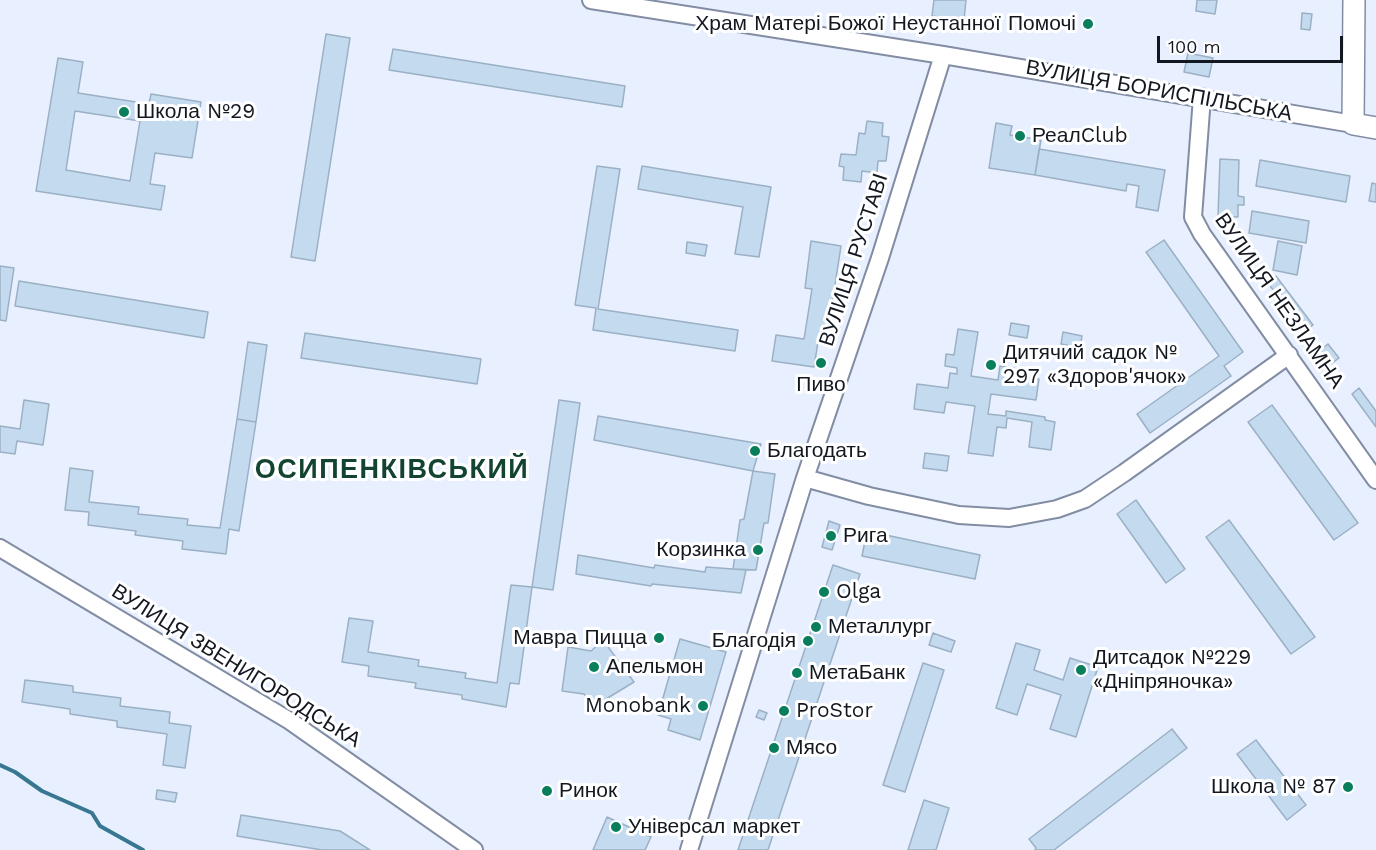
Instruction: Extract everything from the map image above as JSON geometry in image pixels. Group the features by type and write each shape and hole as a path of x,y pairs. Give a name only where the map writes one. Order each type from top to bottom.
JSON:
{"main road":[{"path":"1353,124 1354,0"},
{"name":"ВУЛИЦЯ БОРИСПІЛЬСЬКА","path":"1353,124 1376,128"}],"street":[{"name":"ВУЛИЦЯ БОРИСПІЛЬСЬКА","path":"591,0 1202,97 1353,124"},
{"name":"ВУЛИЦЯ РУСТАВІ","path":"689,850 805,478 880,258 943,55"},
{"name":"ВУЛИЦЯ НЕЗЛАМНА","path":"1202,97 1193,217 1202,234 1376,480"},
{"path":"805,478 869,496 959,514 1009,518 1057,509 1085,499 1289,355"},
{"name":"ВУЛИЦЯ ЗВЕНИГОРОДСЬКА","path":"0,548 290,721 474,850"}],"building":[{"path":"934,0 966,0 964,20 932,16"},
{"path":"1197,0 1217,0 1215,14 1196,11"},
{"path":"1302,13 1312,14 1310,30 1301,29"},
{"path":"326,34 350,38 315,261 291,257"},
{"path":"393,49 625,86 622,107 389,70"},
{"path":"1188,53 1213,58 1209,77 1184,72"},
{"path":"58,58 83,62 78,93 149,104 151,94 201,102 192,158 155,153 150,184 165,186 161,210 36,191","holes":["75,111 140,121 130,181 66,170"]},
{"path":"867,121 883,123 882,136 889,137 886,161 878,161 877,173 862,171 861,182 843,180 844,167 839,166 841,154 856,155 859,133 865,134"},
{"path":"996,123 1012,126 1010,135 1041,140 1035,175 989,168"},
{"path":"1039,149 1165,170 1158,211 1136,207 1139,186 1127,184 1126,191 1035,175"},
{"path":"1220,159 1239,160 1238,196 1244,197 1244,205 1238,205 1238,217 1218,216"},
{"path":"1260,160 1350,176 1346,202 1256,186"},
{"path":"597,166 620,169 598,309 738,330 735,351 593,330 596,308 575,305"},
{"path":"642,166 771,187 759,257 735,254 743,207 638,189"},
{"path":"1372,183 1376,184 1376,202 1369,201"},
{"path":"1252,211 1309,221 1306,243 1249,233"},
{"path":"1164,240 1243,352 1224,366 1231,376 1150,433 1137,414 1219,356 1146,252"},
{"path":"811,241 841,246 826,343 818,342 814,367 772,361 776,335 804,339 812,289 805,288"},
{"path":"1278,241 1302,246 1297,275 1273,270"},
{"path":"687,242 707,245 705,256 686,253"},
{"path":"0,266 14,268 6,321 0,320"},
{"path":"1276,276 1313,325 1305,331 1267,282"},
{"path":"19,281 208,312 204,338 15,306"},
{"path":"1011,323 1029,326 1027,338 1009,335"},
{"path":"958,329 978,332 971,376 998,380 1000,366 1014,368 1013,375 1039,379 1036,400 991,394 988,414 1006,416 1006,411 1045,417 1045,420 1055,422 1051,450 1029,447 1032,422 1007,418 1006,428 997,427 993,456 968,453 975,406 946,402 944,413 914,409 917,384 948,388 950,373 957,374 957,368 945,366 946,354 954,355"},
{"path":"1063,332 1082,336 1080,348 1061,344"},
{"path":"305,333 481,359 477,384 301,358"},
{"path":"248,342 267,345 256,422 237,419"},
{"path":"1328,344 1339,358 1331,364 1320,350"},
{"path":"1359,388 1376,411 1376,427 1352,394"},
{"path":"24,400 49,404 43,445 17,441 15,454 0,452 0,426 20,429"},
{"path":"559,400 580,403 553,590 532,587"},
{"path":"1272,405 1358,523 1334,540 1248,422"},
{"path":"598,416 761,444 753,471 594,440"},
{"path":"237,419 256,422 239,531 229,529 226,554 182,549 183,541 135,535 136,531 88,525 89,512 65,510 70,468 93,471 89,502 139,507 138,514 188,519 187,525 220,528"},
{"path":"925,453 949,456 947,471 923,468"},
{"path":"753,471 775,474 768,523 764,523 756,570 733,569 740,520 744,519"},
{"path":"1136,500 1185,569 1166,583 1117,514"},
{"path":"1229,520 1315,637 1291,654 1206,537"},
{"name":"Рига","path":"829,521 840,525 832,550 822,547"},
{"path":"867,531 980,555 975,579 862,556"},
{"path":"578,555 654,568 655,565 705,572 706,567 746,570 741,593 652,584 651,586 576,574"},
{"path":"833,565 860,574 768,850 738,850"},
{"path":"511,585 532,587 519,684 510,683 506,707 462,699 462,695 415,688 416,683 368,676 369,666 342,662 349,618 373,621 368,652 419,660 418,666 466,673 465,678 497,683"},
{"path":"933,633 955,641 951,652 929,645"},
{"path":"680,639 726,652 700,740 668,730 671,719 658,715"},
{"name":"Апельмон","path":"603,640 634,682 593,707 584,694 562,691 568,647 591,651"},
{"path":"1016,643 1040,650 1034,670 1063,680 1070,658 1098,667 1076,737 1050,729 1061,695 1027,684 1017,715 996,708"},
{"path":"923,663 944,670 905,792 883,785"},
{"path":"25,680 73,686 73,692 121,698 120,706 170,712 169,723 191,726 185,768 163,765 167,734 117,727 117,721 70,714 70,709 22,702"},
{"path":"759,710 767,713 764,720 756,717"},
{"path":"1172,729 1187,748 1054,850 1035,850 1036,848 1029,839"},
{"path":"1256,740 1306,805 1287,820 1237,754"},
{"path":"157,790 177,793 175,802 156,799"},
{"path":"924,800 949,808 936,850 908,850"},
{"path":"241,815 340,831 370,850 322,850 237,836"},
{"name":"Універсал маркет","path":"607,817 651,837 645,850 593,850"}],"waterway":[{"path":"0,765 15,772 42,791 92,813 100,826 143,850"}],"place":[{"name":"Храм Матері Божої Неустанної Помочі","path":"1088,24"},
{"name":"Школа №29","path":"124,112"},
{"name":"РеалClub","path":"1020,136"},
{"name":"Пиво","path":"821,363"},
{"name":"Дитячий садок № 297 «Здоров'ячок»","path":"991,365"},
{"name":"Благодать","path":"755,451"},
{"name":"Рига","path":"831,536"},
{"name":"Корзинка","path":"758,550"},
{"name":"Olga","path":"824,592"},
{"name":"Металлург","path":"816,627"},
{"name":"Мавра Пицца","path":"659,638"},
{"name":"Благодія","path":"808,641"},
{"name":"Апельмон","path":"594,667"},
{"name":"Дитсадок №229 «Дніпряночка»","path":"1081,670"},
{"name":"МетаБанк","path":"797,673"},
{"name":"Monobank","path":"703,706"},
{"name":"ProStor","path":"784,711"},
{"name":"Мясо","path":"774,748"},
{"name":"Школа № 87","path":"1348,787"},
{"name":"Ринок","path":"547,791"},
{"name":"Універсал маркет","path":"616,827"}],"district":[{"name":"ОСИПЕНКІВСЬКИЙ","path":"392,470"}]}
